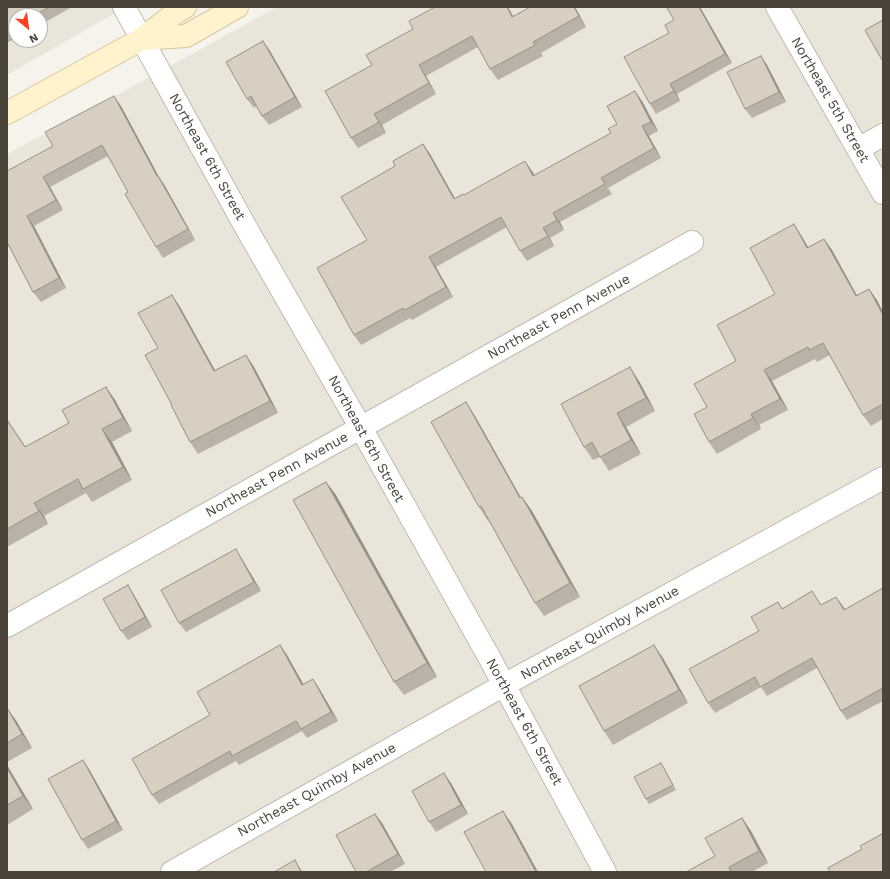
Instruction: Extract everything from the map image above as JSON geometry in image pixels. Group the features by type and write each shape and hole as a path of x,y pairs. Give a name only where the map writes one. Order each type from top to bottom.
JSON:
{"main road":[{"path":"7,113 142,39 176,12 185,7"},
{"path":"142,39 186,36 237,7"}],"street":[{"name":"Northeast 6th Street","path":"124,7 253,240 361,428 504,685 605,872"},
{"name":"Northeast 5th Street","path":"777,7 883,193"},
{"path":"858,149 883,135"},
{"name":"Northeast Penn Avenue","path":"7,626 692,242"},
{"name":"Northeast Quimby Avenue","path":"172,872 504,685 883,478"}],"shaded area":[{"path":"7,7 127,7 7,75"},
{"path":"277,7 883,7 883,872 7,872 7,154"}],"building":[{"path":"7,7 49,7 8,8 7,30"},
{"path":"435,7 507,7 512,17 530,7 574,7 579,16 533,42 535,45 490,69 472,36 419,65 429,83 374,114 379,122 351,138 325,91 372,65 366,55 413,29 409,21"},
{"path":"699,7 725,54 670,84 674,91 650,104 624,57 669,33 665,25 674,20 667,8"},
{"path":"883,20 883,59 882,60 865,30"},
{"path":"263,41 295,97 262,116 251,96 247,99 226,62"},
{"path":"761,56 779,92 745,109 727,72"},
{"path":"635,91 651,122 642,126 654,148 601,178 605,184 553,213 557,220 543,228 548,236 520,251 501,217 429,257 446,287 405,310 403,308 354,335 317,268 367,240 341,197 395,166 393,161 423,144 454,199 525,161 533,176 611,133 608,129 617,124 607,106"},
{"path":"114,96 157,176 188,229 156,247 125,194 128,192 102,145 43,177 56,200 27,216 59,278 33,292 7,242 7,171 53,146 45,132"},
{"path":"794,224 807,248 824,239 856,296 869,289 883,315 883,404 863,415 823,343 809,350 808,347 764,370 780,399 751,414 753,418 709,442 694,414 707,407 694,384 736,361 717,325 775,294 750,248"},
{"path":"172,295 214,371 246,355 270,401 190,442 145,355 158,348 138,313"},
{"path":"630,367 646,398 617,413 631,440 600,457 592,442 584,447 561,404"},
{"path":"106,387 123,418 102,429 123,467 83,489 78,479 34,503 39,511 7,529 7,420 25,447 69,423 62,410"},
{"path":"466,402 520,498 522,497 570,583 535,603 481,506 479,507 431,422"},
{"path":"326,482 427,663 394,682 293,500"},
{"path":"236,549 254,582 179,623 161,590"},
{"path":"128,585 145,617 121,631 103,599"},
{"path":"883,588 883,688 841,711 812,658 760,687 755,677 708,703 689,669 759,631 751,617 778,602 782,609 812,591 821,605 836,597 844,610"},
{"path":"280,645 302,685 313,679 331,712 301,729 296,721 232,756 230,751 152,795 132,759 210,715 197,692"},
{"path":"654,645 679,690 604,731 579,686"},
{"path":"7,708 22,734 7,743"},
{"path":"83,760 116,821 82,840 48,779"},
{"path":"661,763 673,785 646,799 634,777"},
{"path":"7,768 23,796 7,805"},
{"path":"444,773 461,805 429,822 412,791"},
{"path":"503,811 536,872 486,872 464,832"},
{"path":"375,814 398,854 366,872 356,872 336,835"},
{"path":"742,818 759,851 729,867 731,872 686,872 715,856 705,838"},
{"path":"882,834 883,872 830,872 828,868 862,849 860,846"},
{"path":"295,860 301,872 274,872"}]}
